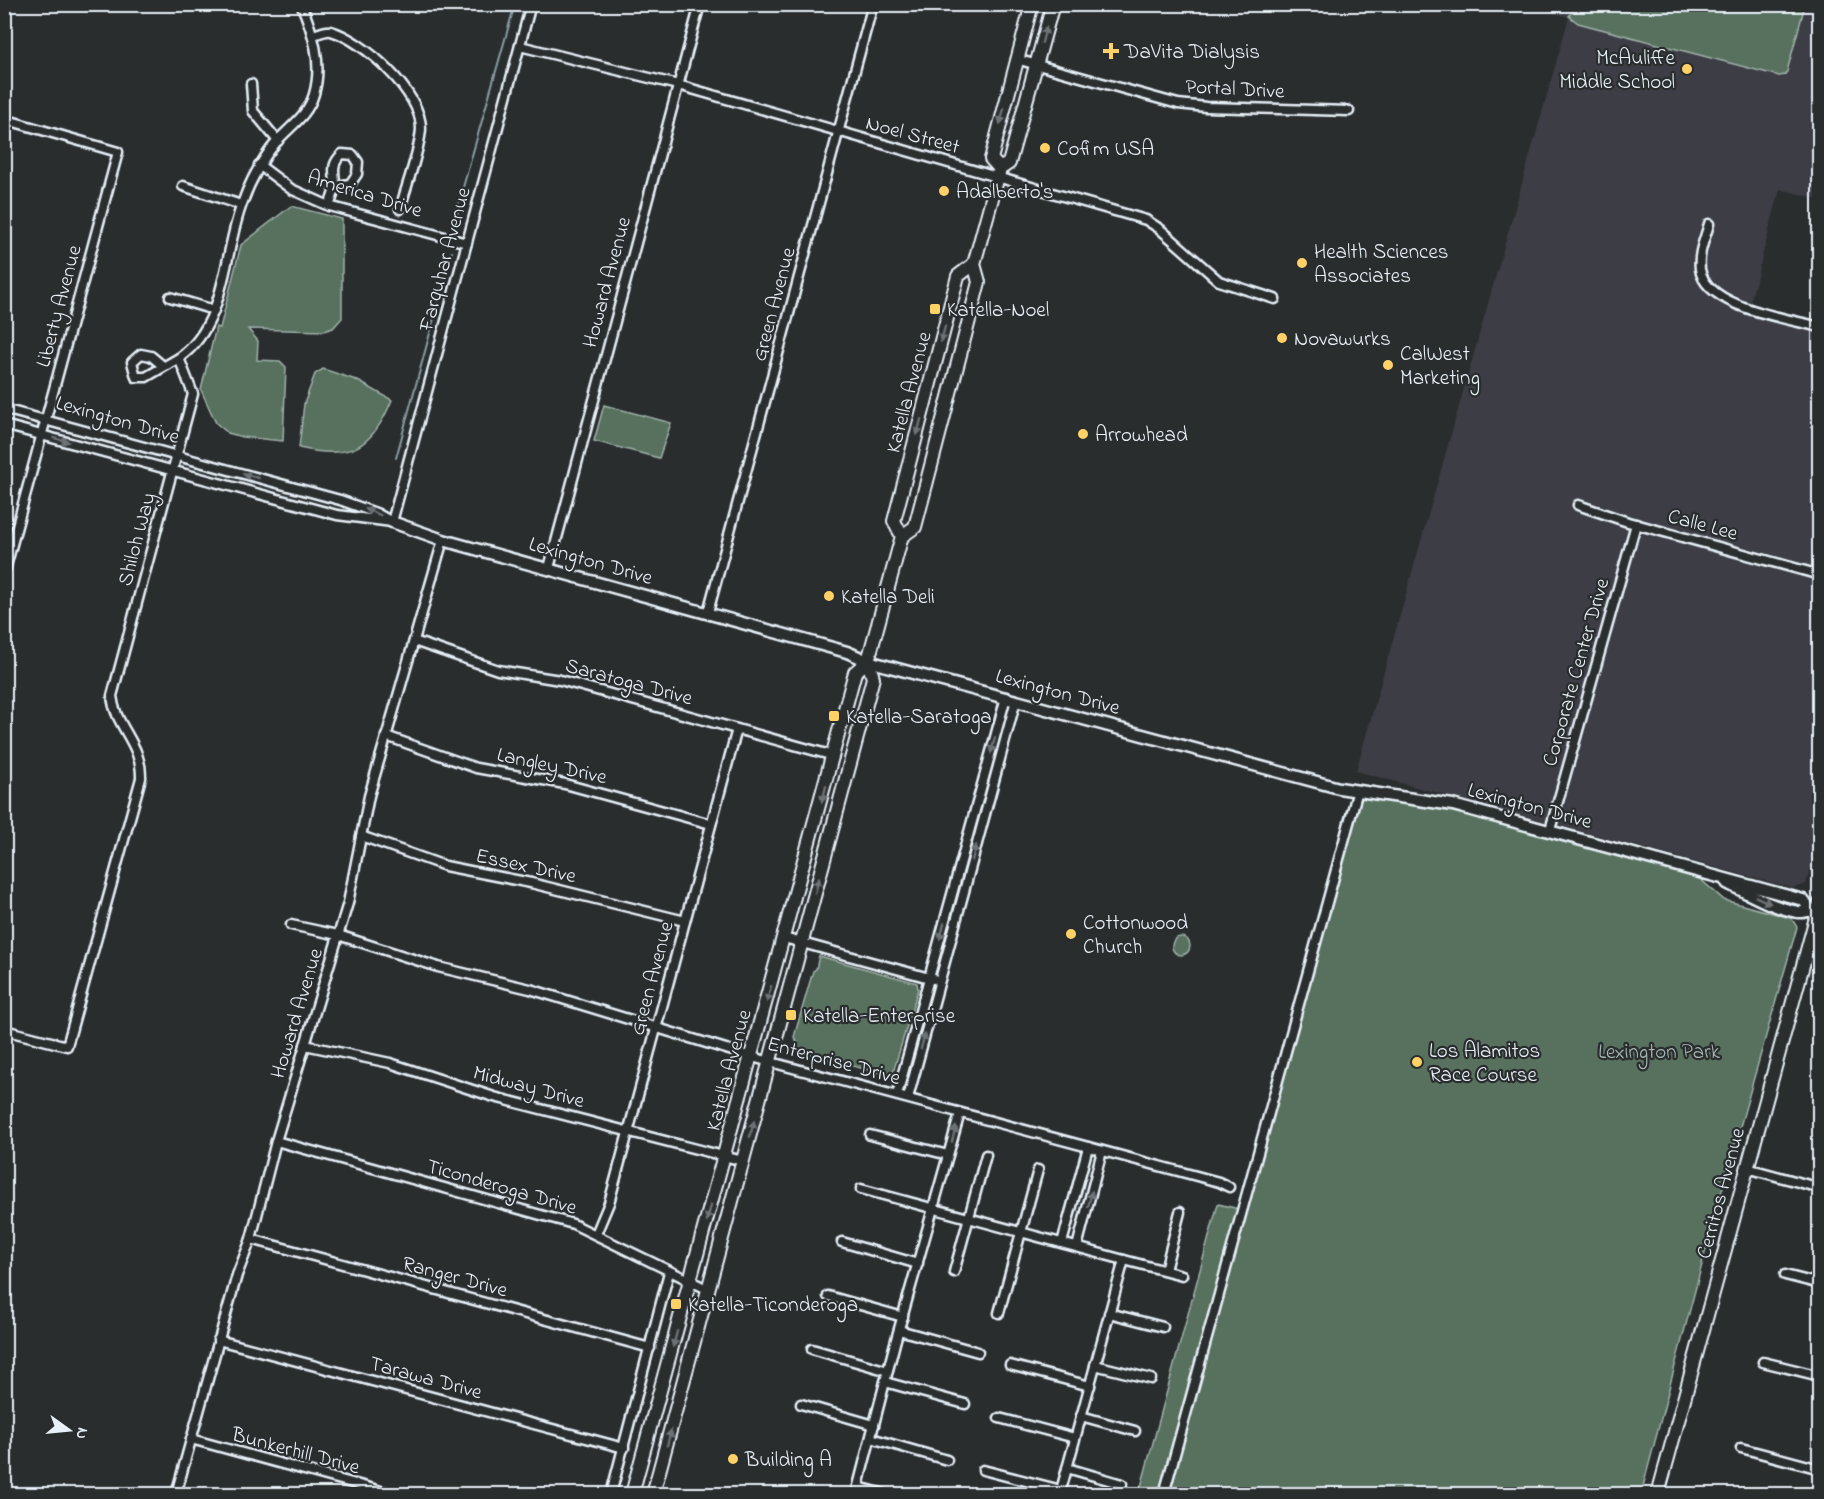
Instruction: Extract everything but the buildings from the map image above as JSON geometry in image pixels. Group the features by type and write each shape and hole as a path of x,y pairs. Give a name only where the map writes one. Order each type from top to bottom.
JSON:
{"main road":[{"name":"Katella Avenue","path":"999,172 991,159 1032,4"},
{"name":"Katella Avenue","path":"653,1494 873,678 868,661 902,536 915,527 980,282 974,264 999,172 1010,163 1053,4"},
{"name":"Katella Avenue","path":"902,536 894,521 958,276 974,264"},
{"name":"Katella Avenue","path":"632,1494 855,672 868,661"},
{"name":"Cerritos Avenue","path":"1658,1494 1816,908"}],"street":[{"path":"163,366 194,347 214,309 241,205 259,165 278,141 304,115 314,93 316,63 314,35 301,4"},
{"name":"Farquhar Avenue","path":"392,522 531,4"},
{"name":"Howard Avenue","path":"549,568 700,4"},
{"name":"Green Avenue","path":"708,612 873,4"},
{"path":"314,35 329,30 357,42 409,93 418,109 421,129 400,209"},
{"name":"Noel Street","path":"520,46 678,85 838,132 999,172 1036,190 1146,220 1160,229 1219,281 1275,298"},
{"name":"Portal Drive","path":"1016,59 1178,104 1206,107 1349,111"},
{"path":"251,84 253,111 278,141"},
{"name":"Liberty Avenue","path":"4,119 118,152 4,574"},
{"name":"America Drive","path":"259,165 291,189 329,206 467,243"},
{"path":"183,186 241,205"},
{"path":"329,206 335,186"},
{"path":"1709,224 1702,246 1700,268 1703,280 1711,291 1740,305 1820,327"},
{"path":"170,297 214,309"},
{"name":"Shiloh Way","path":"4,1030 67,1046 141,778 141,761 138,750 113,706 112,696 193,394 179,358"},
{"name":"Lexington Drive","path":"4,408 340,500 442,540 708,612 847,652 868,661 1339,788 1453,805 1550,830 1803,900 1816,908"},
{"name":"Lexington Drive","path":"4,425 337,515 392,522"},
{"name":"Calle Lee","path":"1578,505 1636,524 1820,575"},
{"name":"Corporate Center Drive","path":"1550,830 1636,524"},
{"name":"Howard Avenue","path":"176,1494 218,1340 237,1275 251,1239 276,1141 348,903 361,836 386,736 442,540"},
{"name":"Saratoga Drive","path":"414,640 498,670 560,680 834,756"},
{"path":"897,1095 1011,698"},
{"path":"908,1098 1011,698"},
{"name":"Green Avenue","path":"596,1234 609,1203 737,729"},
{"name":"Langley Drive","path":"386,736 476,768 565,784 711,824"},
{"path":"1164,1494 1358,790"},
{"name":"Essex Drive","path":"361,836 445,866 531,883 685,921"},
{"name":"Enterprise Drive","path":"291,926 338,935 438,967 530,989 752,1057 1219,1182 1230,1187"},
{"path":"784,938 939,981"},
{"name":"Midway Drive","path":"305,1046 390,1063 494,1097 743,1161"},
{"path":"885,1494 857,1491 899,1330 960,1113"},
{"path":"870,1135 948,1155"},
{"name":"Ticonderoga Drive","path":"276,1141 573,1224 709,1290"},
{"path":"1062,1243 1088,1147"},
{"path":"1077,1247 1102,1151"},
{"path":"954,1272 986,1155"},
{"path":"1747,1168 1820,1188"},
{"path":"999,1313 1038,1170"},
{"path":"861,1189 1182,1275"},
{"path":"1165,1270 1180,1212"},
{"name":"Ranger Drive","path":"251,1239 650,1348"},
{"path":"842,1242 918,1264"},
{"path":"983,1470 1061,1492 1124,1260"},
{"path":"611,1494 669,1272"},
{"path":"1785,1275 1820,1284"},
{"path":"828,1296 903,1317"},
{"path":"1109,1313 1162,1327"},
{"path":"899,1330 978,1352"},
{"name":"Tarawa Drive","path":"218,1340 624,1448"},
{"path":"812,1349 888,1371"},
{"path":"1764,1362 1820,1377"},
{"path":"1010,1365 1089,1386"},
{"path":"1095,1365 1151,1379"},
{"path":"885,1382 965,1404"},
{"path":"801,1404 874,1425"},
{"path":"1081,1416 1135,1431"},
{"path":"999,1418 1075,1438"},
{"path":"871,1438 947,1460"},
{"name":"Bunkerhill Drive","path":"191,1439 392,1494"},
{"path":"1741,1448 1820,1469"},
{"path":"1067,1468 1122,1484"}],"shaded area":[{"path":"1523,5 1819,5 1819,199 1780,189 1747,314 1819,333 1820,833 1806,884 1793,888 1356,771 1569,17"}],"green space":[{"path":"1576,5 1805,5 1786,75 1779,76 1578,23 1569,16"},
{"path":"291,206 342,219 342,318 333,328 324,331 248,329 258,341 257,360 280,361 286,367 283,441 242,437 228,433 216,423 201,390 216,327 220,328 241,245"},
{"path":"323,369 356,380 392,400 376,430 367,440 346,451 332,452 299,448 304,404 315,374"},
{"path":"604,405 671,423 659,458 594,441"},
{"name":"Los Alamitos Race Course","path":"1362,797 1451,809 1700,879 1724,900 1787,917 1792,919 1797,927 1718,1204 1641,1494 1139,1494 1218,1204 1239,1209 1351,799 1361,801"},
{"path":"1177,937 1185,937 1190,942 1188,953 1177,955 1172,950 1172,942"},
{"path":"819,956 917,983 918,989 892,1076 794,1051 797,1041 794,1037"}],"waterway":[{"path":"457,227 458,205 515,4"},
{"path":"396,458 452,252"}],"place":[{"name":"DaVita Dialysis","path":"1111,51"},
{"name":"McAuliffe Middle School","path":"1687,69"},
{"name":"Cofim USA","path":"1045,148"},
{"name":"Adalberto's","path":"944,191"},
{"name":"Health Sciences Associates","path":"1302,263"},
{"name":"Katella-Noel","path":"935,309"},
{"name":"Novawurks","path":"1282,338"},
{"name":"CalWest Marketing","path":"1388,365"},
{"name":"Arrowhead","path":"1083,434"},
{"name":"Katella Deli","path":"829,596"},
{"name":"Katella-Saratoga","path":"834,716"},
{"name":"Cottonwood Church","path":"1071,934"},
{"name":"Katella-Enterprise","path":"791,1015"},
{"name":"Los Alamitos Race Course","path":"1417,1062"},
{"name":"Katella-Ticonderoga","path":"676,1304"},
{"name":"Building A","path":"733,1459"}],"park label":[{"name":"Lexington Park","path":"1659,1051"}]}
